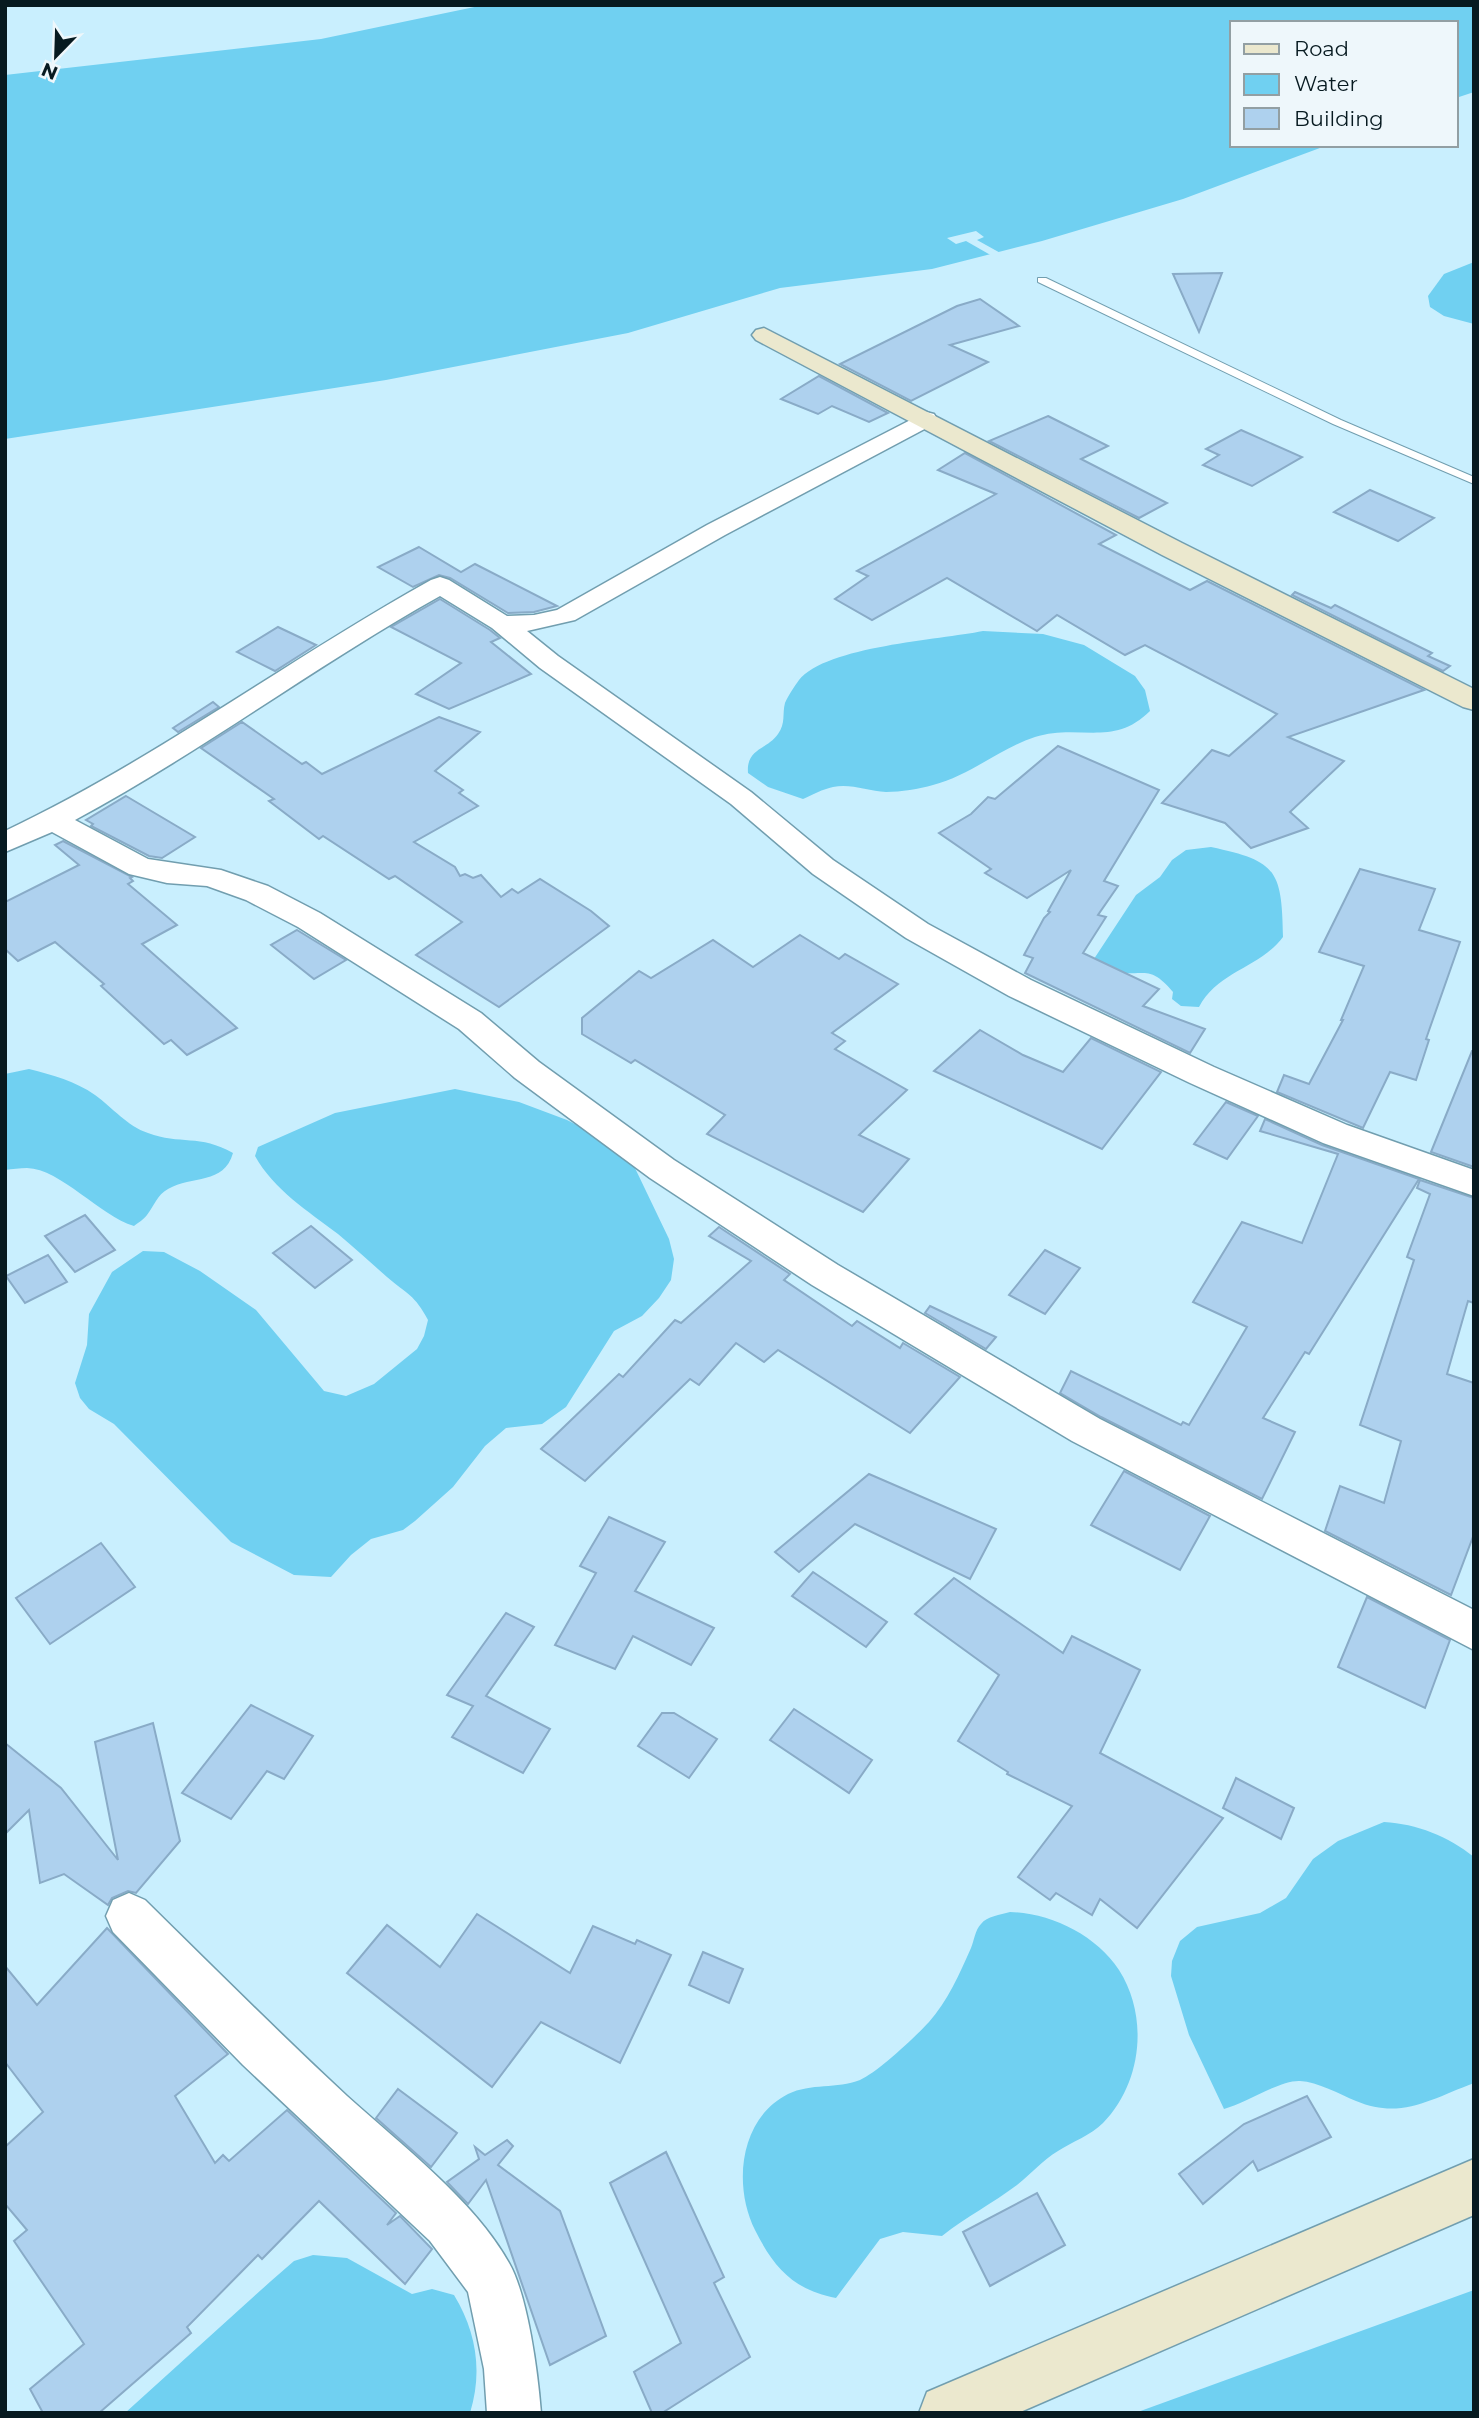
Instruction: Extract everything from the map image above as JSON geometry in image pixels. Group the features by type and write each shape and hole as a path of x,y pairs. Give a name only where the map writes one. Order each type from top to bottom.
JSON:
{"street":[{"path":"764,335 1172,549 1474,701"},
{"path":"501,623 519,625 566,615 716,530 926,419"},
{"path":"5,843 54,821 191,740 351,637 440,584 501,623 549,662 741,798 823,867 917,931 1020,988 1202,1075 1335,1134 1474,1183"},
{"path":"54,821 139,867 210,877 257,893 309,920 470,1021 527,1070 662,1169 825,1275 1086,1430 1474,1631"},
{"path":"129,1916 260,2048 447,2223 491,2281 511,2369 514,2413"},
{"path":"948,2413 1474,2187"}],"lane":[{"path":"1042,280 1337,422 1474,481"}],"water":[{"path":"484,5 1474,5 1474,92 1458,97 1458,21 1230,21 1230,147 1323,147 1183,199 1042,241 932,269 780,288 628,333 386,380 5,439 5,75 321,39"},
{"path":"1474,262 1474,324 1444,316 1430,307 1428,296 1444,274"},
{"path":"983,631 1043,634 1084,645 1135,676 1145,690 1150,711 1136,722 1109,732 1051,733 1035,737 946,781 910,790 886,792 839,786 803,799 768,787 748,773 750,759 780,730 785,703 791,692 799,680 813,669 833,659 858,652"},
{"path":"1211,847 1250,857 1271,872 1277,882 1280,896 1283,937 1274,947 1217,985 1199,1007 1181,1006 1172,999 1173,992 1153,975 1115,972 1090,965 1136,895 1160,877 1172,860 1186,850"},
{"path":"29,1069 80,1086 133,1126 148,1133 221,1147 233,1153 229,1163 215,1175 164,1191 146,1216 134,1226 121,1221 67,1184 40,1170 5,1170 5,1074"},
{"path":"455,1089 519,1102 567,1120 598,1136 634,1166 669,1239 674,1259 671,1280 642,1316 614,1331 566,1407 542,1424 506,1428 485,1446 453,1487 415,1521 403,1530 371,1539 351,1555 331,1577 294,1575 231,1542 114,1424 89,1409 80,1398 75,1383 87,1345 89,1314 112,1272 143,1251 164,1252 200,1271 256,1310 324,1391 346,1396 374,1384 417,1349 428,1320 410,1296 282,1190 255,1156 258,1147 335,1113"},
{"path":"1384,1822 1432,1832 1474,1857 1474,2083 1430,2101 1402,2108 1387,2108 1372,2106 1300,2081 1273,2088 1224,2109 1189,2035 1171,1976 1172,1961 1180,1941 1197,1927 1260,1913 1286,1898 1313,1859 1338,1841"},
{"path":"1010,1912 1026,1913 1071,1928 1109,1957 1129,1988 1135,2008 1137,2049 1126,2089 1116,2107 1098,2127 1063,2148 1017,2185 942,2236 903,2232 880,2239 836,2298 797,2283 770,2256 748,2213 744,2194 745,2155 750,2136 759,2120 772,2105 788,2094 806,2088 851,2083 868,2076 886,2062 923,2028 942,2006 981,1924 990,1917"},
{"path":"313,2255 347,2258 412,2294 432,2289 454,2295 468,2323 475,2352 476,2382 470,2413 125,2413 294,2261"},
{"path":"1474,2290 1474,2413 1135,2413"}],"pier":[{"path":"976,231 984,237 977,240 1004,255 994,257 966,241 956,244 947,238"}],"building":[{"path":"1222,273 1199,332 1173,274"},
{"path":"980,299 1019,326 950,345 988,362 911,401 840,364 957,306"},
{"path":"819,376 888,413 869,422 832,406 818,414 781,399"},
{"path":"1048,416 1108,446 1081,459 1167,503 1139,518 989,441"},
{"path":"1241,430 1302,457 1252,486 1203,465 1219,455 1206,449"},
{"path":"965,453 1116,535 1099,544 1190,590 1207,581 1424,690 1288,737 1344,761 1290,812 1308,828 1251,848 1225,823 1162,803 1212,750 1229,756 1277,714 1145,645 1125,655 1057,615 1037,631 947,578 872,620 835,599 868,576 857,571 996,494 938,470"},
{"path":"1370,490 1434,518 1398,541 1334,512"},
{"path":"419,547 461,572 475,564 557,606 534,612 508,613 450,578 439,575 413,587 378,567"},
{"path":"1295,592 1331,608 1335,605 1432,653 1428,656 1450,666 1443,671 1292,595"},
{"path":"440,599 500,638 491,642 531,674 449,709 416,694 461,663 391,627"},
{"path":"278,627 316,645 275,671 237,652"},
{"path":"213,702 219,707 178,732 173,728"},
{"path":"439,717 480,732 435,771 463,790 459,793 478,806 414,842 455,867 460,876 465,874 473,878 481,875 501,897 512,889 518,893 540,879 591,911 609,926 499,1007 416,955 462,922 395,876 389,879 323,836 319,839 269,801 274,799 201,748 242,722 302,764 306,762 322,774"},
{"path":"1058,746 1159,790 1104,881 1118,886 1098,915 1106,917 1083,953 1159,989 1143,1006 1205,1029 1190,1053 1025,973 1033,958 1024,955 1071,870 1027,898 985,873 991,869 939,833 971,814 988,797 995,799"},
{"path":"126,796 195,837 162,858 149,856 91,826 93,824 86,820"},
{"path":"63,841 132,877 130,878 133,881 128,884 177,925 142,944 237,1028 187,1055 171,1040 164,1044 101,986 104,984 55,942 18,961 5,949 5,902 79,865 55,845"},
{"path":"1360,869 1435,889 1419,930 1460,942 1426,1039 1429,1040 1416,1080 1390,1072 1363,1128 1277,1092 1284,1075 1309,1084 1343,1020 1364,966 1319,952"},
{"path":"297,930 346,960 314,979 271,945"},
{"path":"800,935 839,959 845,954 898,984 832,1033 845,1041 835,1049 907,1090 859,1135 909,1159 863,1212 707,1134 725,1115 635,1060 631,1063 582,1034 582,1018 639,971 651,978 713,940 753,967"},
{"path":"980,1030 1023,1055 1063,1072 1091,1038 1161,1072 1102,1149 934,1071"},
{"path":"1474,1051 1474,1167 1431,1152"},
{"path":"1226,1102 1258,1116 1227,1159 1194,1144"},
{"path":"1265,1119 1322,1145 1419,1179 1309,1354 1305,1352 1263,1418 1295,1432 1262,1499 1101,1417 1060,1393 1071,1371 1181,1425 1183,1422 1189,1425 1247,1327 1193,1302 1242,1222 1302,1243 1338,1154 1260,1131"},
{"path":"1420,1180 1474,1198 1474,1303 1468,1301 1447,1374 1474,1383 1474,1534 1451,1595 1325,1531 1340,1486 1384,1503 1401,1441 1360,1425 1414,1260 1407,1257 1430,1194 1417,1188"},
{"path":"85,1215 115,1250 75,1272 45,1236"},
{"path":"311,1226 352,1260 315,1288 273,1253"},
{"path":"719,1227 790,1274 784,1280 852,1326 857,1321 900,1348 903,1343 960,1377 910,1433 778,1350 764,1362 736,1343 699,1385 690,1379 585,1481 541,1449 619,1374 623,1377 675,1320 681,1323 751,1261 709,1236"},
{"path":"1045,1250 1080,1268 1045,1314 1009,1295"},
{"path":"48,1255 67,1282 25,1303 6,1276"},
{"path":"930,1306 996,1337 986,1349 925,1313"},
{"path":"1124,1471 1210,1516 1180,1570 1091,1525"},
{"path":"869,1474 996,1529 970,1579 855,1524 799,1572 775,1552"},
{"path":"609,1517 665,1542 635,1591 714,1628 691,1665 633,1636 615,1669 555,1645 596,1573 580,1566"},
{"path":"101,1543 135,1587 50,1644 16,1598"},
{"path":"813,1572 887,1622 866,1647 792,1596"},
{"path":"954,1578 1063,1653 1072,1636 1140,1670 1100,1753 1223,1818 1137,1928 1100,1899 1092,1915 1056,1893 1050,1900 1018,1877 1072,1806 1007,1774 1008,1772 958,1741 999,1675 915,1614"},
{"path":"1367,1597 1450,1640 1425,1708 1338,1667"},
{"path":"506,1613 534,1627 486,1696 550,1729 523,1773 452,1737 473,1706 447,1695"},
{"path":"251,1705 313,1736 284,1779 267,1771 231,1819 182,1793"},
{"path":"794,1709 872,1760 849,1793 770,1740"},
{"path":"662,1713 674,1713 717,1739 689,1778 638,1746"},
{"path":"153,1723 180,1841 136,1893 128,1891 112,1898 108,1905 64,1874 40,1883 29,1810 5,1834 5,1743 61,1788 118,1860 95,1742"},
{"path":"1236,1778 1294,1808 1281,1839 1223,1808"},
{"path":"477,1914 570,1973 593,1926 635,1944 637,1940 671,1955 620,2063 541,2022 492,2087 347,1973 387,1925 440,1967"},
{"path":"107,1928 228,2054 175,2096 215,2163 223,2155 229,2161 287,2110 396,2213 387,2225 400,2216 432,2249 405,2284 319,2201 262,2259 258,2255 187,2327 191,2333 99,2413 43,2413 30,2389 84,2344 14,2241 27,2230 5,2204 5,2147 43,2112 5,2062 5,1966 37,2005"},
{"path":"703,1952 743,1969 729,2003 689,1985"},
{"path":"398,2089 457,2133 431,2167 376,2118"},
{"path":"1307,2096 1331,2137 1258,2171 1253,2161 1203,2204 1179,2174 1244,2124"},
{"path":"507,2140 513,2146 498,2165 560,2211 606,2336 550,2365 486,2180 468,2204 447,2182 479,2159 475,2147 485,2155"},
{"path":"666,2152 724,2277 714,2283 750,2357 662,2413 652,2413 634,2372 681,2343 610,2183"},
{"path":"1037,2193 1065,2245 990,2286 963,2232"}]}
